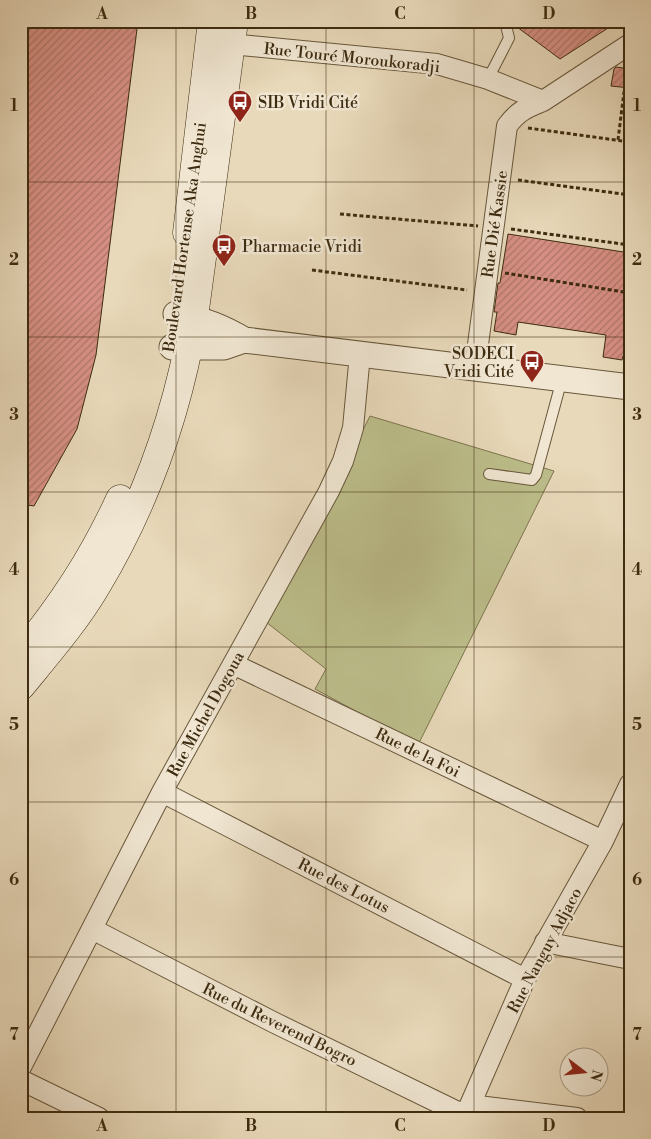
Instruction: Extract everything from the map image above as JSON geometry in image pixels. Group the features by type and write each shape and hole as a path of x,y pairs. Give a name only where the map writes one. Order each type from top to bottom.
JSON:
{"main road":[{"name":"Boulevard Hortense Aka Anghui","path":"185,315 212,21"},
{"name":"Boulevard Hortense Aka Anghui","path":"21,686 71,623 97,586 120,543 145,487 176,402 180,347 232,33"},
{"name":"Boulevard Hortense Aka Anghui","path":"21,655 46,625 72,588 110,521 131,474 180,347"}],"street":[{"name":"Rue Touré Moroukoradji","path":"232,33 437,64 488,79 543,101"},
{"path":"507,126 516,114 523,109 543,101 630,44"},
{"name":"Rue Dié Kassie","path":"475,367 507,126"},
{"path":"185,315 226,329 244,340 630,387"},
{"path":"180,347 224,347 244,340"},
{"name":"Rue Michel Dogoua","path":"21,1066 162,792 344,461 353,428 360,354"},
{"name":"Rue de la Foi","path":"233,664 603,841"},
{"name":"Rue des Lotus","path":"162,792 525,979"},
{"name":"Rue Nanguy Adjaco","path":"466,1114 525,979 627,796"},
{"name":"Rue du Reverend Bogro","path":"92,929 273,1022 466,1114 577,1118"},
{"path":"545,942 630,959"},
{"path":"21,1080 99,1118"}],"lane":[{"path":"488,79 508,38 505,21"},
{"path":"489,474 532,480 536,475 562,378"}],"path":[{"path":"618,140 624,92 630,93"},
{"path":"507,126 630,142"},
{"path":"500,177 630,194"},
{"path":"312,270 486,284 502,272 630,293"}],"green space":[{"path":"370,416 554,471 418,745 315,689 326,669 266,622"}],"building":[{"path":"21,21 138,21 96,355 77,429 34,506 21,504"},
{"path":"512,21 619,21 560,59 513,24"},
{"path":"616,67 630,69 630,88 611,86"},
{"path":"508,234 630,253 630,357 623,356 622,360 603,357 606,335 518,322 516,335 494,331 497,312 494,312 498,283 500,283"}],"place":[{"name":"SIB Vridi Cité","path":"240,123"},
{"name":"Pharmacie Vridi","path":"224,267"},
{"name":"SODECI Vridi Cité","path":"532,383"}]}
